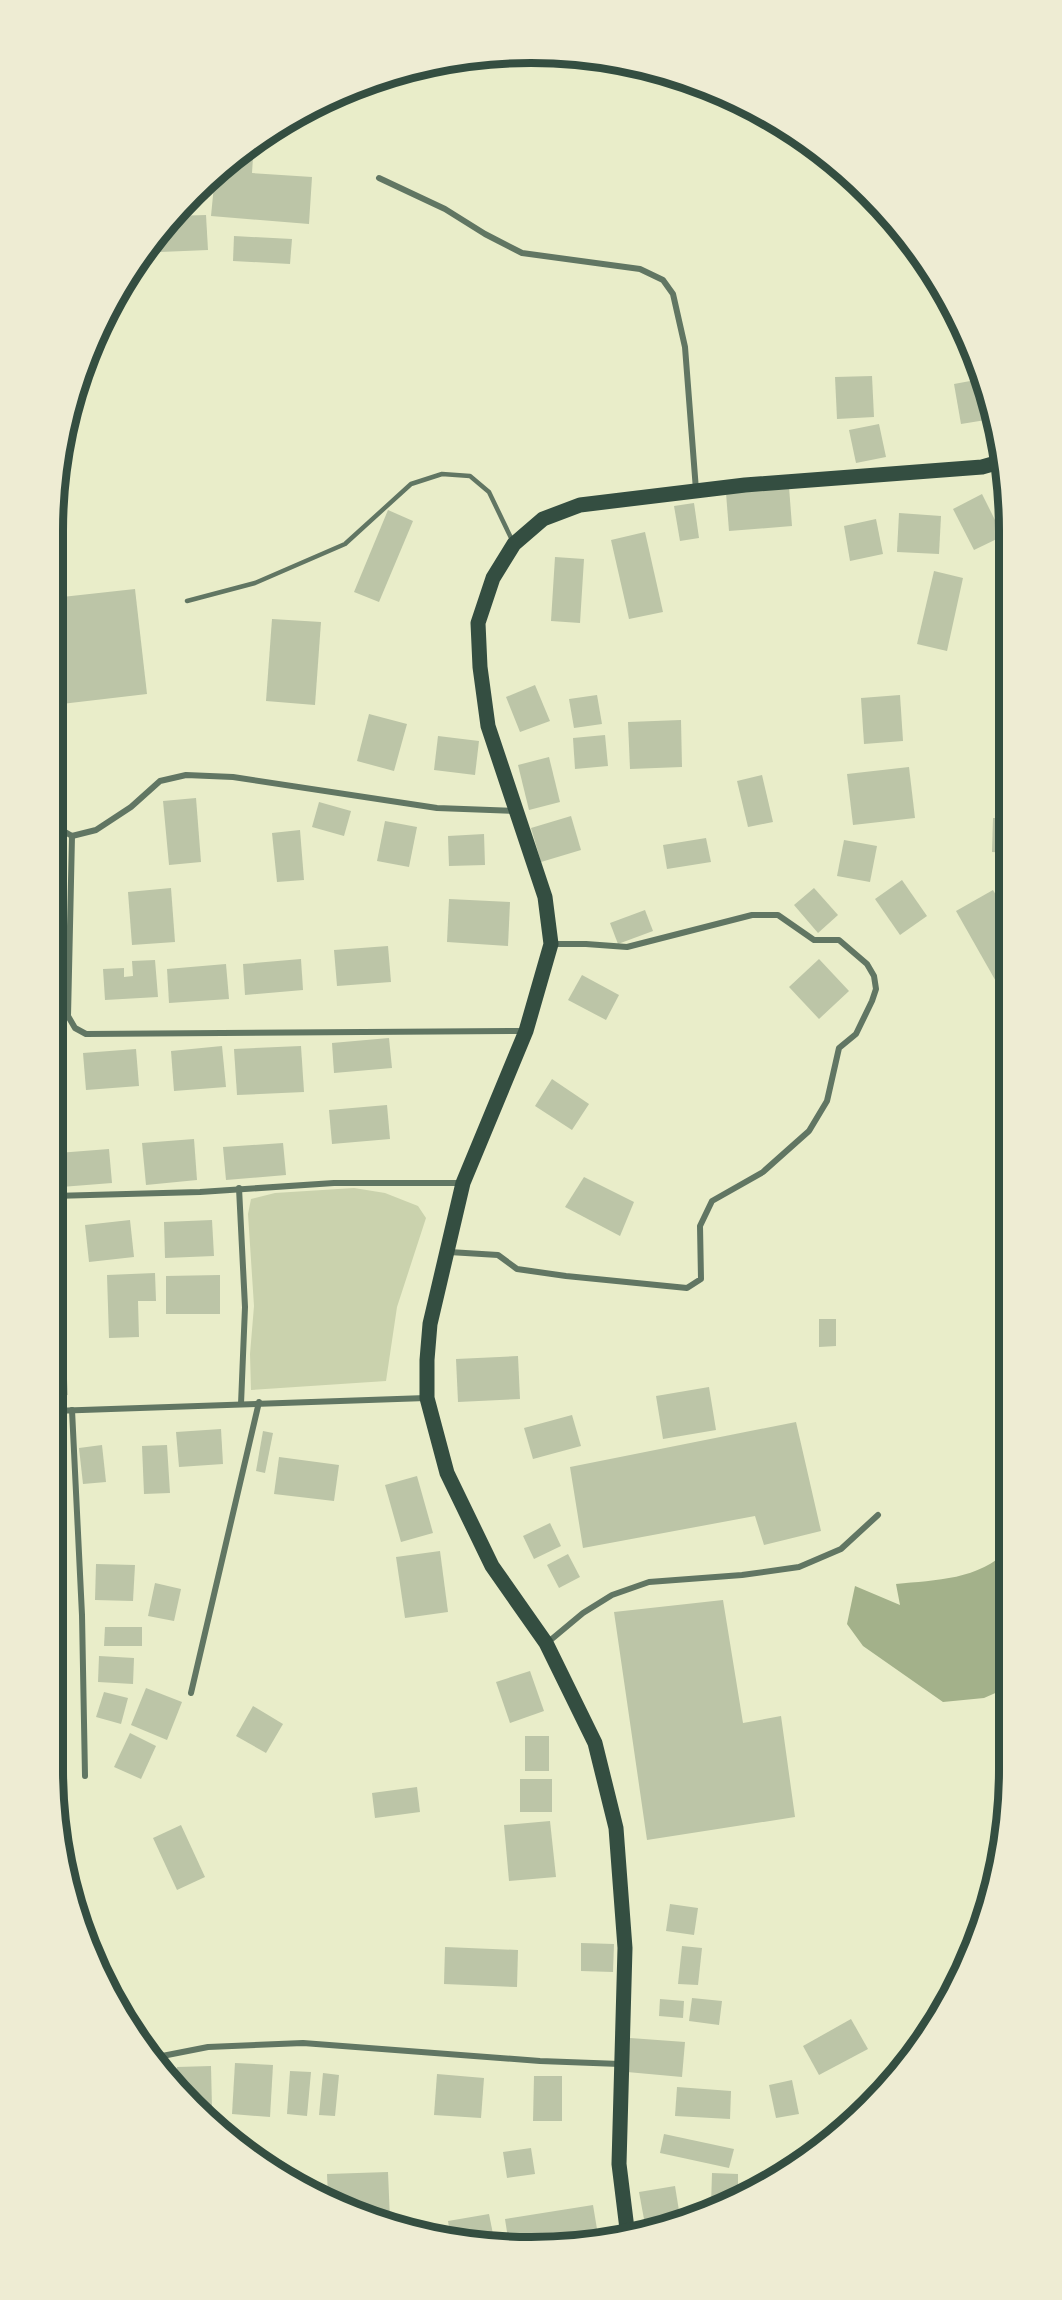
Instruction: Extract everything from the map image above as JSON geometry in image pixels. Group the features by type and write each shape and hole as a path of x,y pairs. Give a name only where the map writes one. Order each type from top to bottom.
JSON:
{"main road":[{"path":"627,2227 619,2164 624,1948 616,1828 595,1743 546,1643 492,1566 447,1473 427,1398 430,1324 463,1183 526,1031 551,944 545,897 488,726 480,667 478,623 493,578 514,544 543,519 580,505 696,491 982,467 994,463"}],"street":[{"path":"379,178 445,210 522,253 640,269 663,280 673,294 685,347 696,491"},
{"path":"63,831 72,836 96,830 131,807 160,781 186,775 232,777 437,808 516,811"},
{"path":"72,836 68,1016 75,1028 86,1034 526,1031"},
{"path":"446,1251 498,1255 517,1269 687,1288 701,1279 700,1226 712,1201 763,1172 809,1131 827,1101 839,1048 856,1034 864,1021 876,989 874,976 867,964 839,940 814,940 778,915 752,915 627,946 551,944"},
{"path":"63,1197 200,1192 334,1183 463,1183"},
{"path":"238,1188 245,1307 241,1404"},
{"path":"63,1410 427,1398"},
{"path":"191,1693 259,1402"},
{"path":"72,1410 82,1615 85,1776"},
{"path":"546,1643 584,1613 612,1595 650,1582 742,1575 799,1567 841,1549 878,1515"},
{"path":"162,2056 208,2047 303,2043 540,2061 620,2064"}],"lane":[{"path":"187,601 255,583 345,544 411,484 442,474 470,476 489,492 514,544"}],"shaded area":[{"path":"354,1188 385,1193 418,1206 426,1218 397,1307 386,1381 251,1390 250,1354 254,1306 248,1214 251,1199 275,1193"},
{"path":"999,1557 999,1691 984,1698 943,1702 863,1646 847,1624 855,1586 900,1605 896,1584 956,1577 971,1573"}],"building":[{"path":"253,155 252,173 312,177 309,224 211,216 214,187"},
{"path":"206,215 208,250 160,252 160,246 185,216"},
{"path":"234,236 292,239 290,264 233,261"},
{"path":"872,376 874,417 837,419 835,377"},
{"path":"974,380 985,420 961,424 954,384"},
{"path":"879,424 886,457 856,463 849,430"},
{"path":"789,487 792,526 729,531 726,493"},
{"path":"982,494 999,528 999,538 974,550 953,509"},
{"path":"694,503 699,538 680,541 674,506"},
{"path":"388,510 413,521 379,602 354,592"},
{"path":"899,513 941,516 939,554 897,552"},
{"path":"876,519 883,554 850,561 844,526"},
{"path":"645,532 663,612 629,619 611,540"},
{"path":"555,557 584,559 580,623 551,621"},
{"path":"934,571 963,578 947,651 917,644"},
{"path":"135,589 147,694 63,704 63,597"},
{"path":"272,619 321,622 315,705 266,701"},
{"path":"535,685 550,721 520,732 506,697"},
{"path":"597,695 602,724 574,728 569,699"},
{"path":"900,695 903,741 864,744 861,698"},
{"path":"369,714 407,724 394,771 357,761"},
{"path":"681,720 682,767 630,769 628,722"},
{"path":"605,735 608,766 575,769 573,738"},
{"path":"438,736 479,741 475,775 434,770"},
{"path":"549,757 560,802 529,810 518,765"},
{"path":"909,767 915,818 853,825 847,774"},
{"path":"762,775 773,822 748,827 737,781"},
{"path":"196,798 201,862 169,865 163,801"},
{"path":"319,802 351,811 344,836 312,827"},
{"path":"571,816 581,850 541,862 531,828"},
{"path":"993,818 999,818 999,852 992,852"},
{"path":"385,821 417,827 409,867 377,861"},
{"path":"300,830 304,880 277,882 272,833"},
{"path":"484,834 485,865 449,866 448,836"},
{"path":"706,838 711,862 667,869 663,845"},
{"path":"844,840 877,846 870,882 837,876"},
{"path":"902,880 927,916 900,935 875,899"},
{"path":"171,888 175,942 132,945 128,892"},
{"path":"814,888 838,915 818,933 794,905"},
{"path":"993,890 999,900 999,984 998,985 956,911"},
{"path":"449,899 510,902 508,946 447,942"},
{"path":"645,910 653,931 618,944 610,923"},
{"path":"388,946 391,982 337,986 334,950"},
{"path":"301,959 303,990 245,995 243,964"},
{"path":"819,959 849,991 819,1019 789,987"},
{"path":"155,960 158,997 105,1000 103,969 124,968 124,977 133,976 132,961"},
{"path":"226,964 229,999 169,1003 167,969"},
{"path":"582,975 619,995 606,1020 568,1000"},
{"path":"389,1038 392,1068 334,1073 332,1043"},
{"path":"222,1046 226,1087 174,1091 171,1051"},
{"path":"301,1046 304,1092 237,1095 234,1049"},
{"path":"136,1049 139,1086 86,1090 83,1053"},
{"path":"552,1079 589,1104 572,1130 535,1106"},
{"path":"387,1105 390,1139 332,1144 329,1110"},
{"path":"194,1139 197,1180 146,1185 142,1143"},
{"path":"283,1143 286,1175 226,1180 223,1147"},
{"path":"109,1149 112,1183 63,1187 63,1153"},
{"path":"584,1177 634,1202 620,1236 565,1207"},
{"path":"130,1220 134,1257 89,1262 85,1225"},
{"path":"212,1220 214,1256 165,1258 164,1222"},
{"path":"155,1273 156,1301 138,1301 139,1337 109,1338 107,1275"},
{"path":"220,1275 220,1314 166,1314 166,1276"},
{"path":"819,1319 836,1319 836,1346 819,1347"},
{"path":"518,1356 520,1399 458,1402 456,1359"},
{"path":"63,1364 66,1364 68,1395 63,1395"},
{"path":"709,1387 716,1430 663,1439 656,1396"},
{"path":"572,1415 581,1446 533,1459 524,1428"},
{"path":"796,1422 821,1531 764,1545 755,1516 583,1548 570,1467"},
{"path":"221,1429 223,1464 179,1467 176,1432"},
{"path":"263,1431 273,1433 265,1473 256,1471"},
{"path":"102,1445 106,1482 83,1484 79,1448"},
{"path":"167,1445 170,1493 144,1494 142,1446"},
{"path":"279,1457 339,1465 334,1501 274,1494"},
{"path":"417,1476 433,1533 401,1542 385,1485"},
{"path":"550,1523 561,1546 534,1559 523,1536"},
{"path":"440,1551 448,1612 405,1618 396,1557"},
{"path":"568,1554 580,1577 559,1588 547,1565"},
{"path":"96,1564 135,1565 133,1601 95,1600"},
{"path":"155,1583 181,1589 174,1621 148,1616"},
{"path":"723,1600 743,1723 781,1716 795,1817 647,1840 614,1612"},
{"path":"105,1627 142,1627 142,1646 104,1646"},
{"path":"99,1656 134,1658 133,1684 98,1682"},
{"path":"530,1671 544,1711 510,1723 496,1682"},
{"path":"146,1688 182,1702 167,1740 131,1725"},
{"path":"104,1692 128,1698 121,1724 96,1717"},
{"path":"253,1706 283,1724 266,1753 236,1736"},
{"path":"130,1733 156,1746 141,1779 114,1767"},
{"path":"525,1736 549,1736 549,1771 525,1771"},
{"path":"520,1779 552,1779 552,1812 520,1812"},
{"path":"417,1787 420,1812 375,1818 372,1793"},
{"path":"550,1821 556,1877 509,1881 504,1825"},
{"path":"181,1825 205,1877 177,1890 153,1838"},
{"path":"670,1904 698,1908 694,1935 666,1931"},
{"path":"581,1943 614,1944 613,1972 581,1971"},
{"path":"682,1946 702,1948 698,1985 678,1984"},
{"path":"445,1947 518,1950 517,1987 444,1984"},
{"path":"692,1998 722,2001 719,2025 689,2021"},
{"path":"660,1999 684,2001 683,2018 659,2016"},
{"path":"851,2019 868,2049 819,2075 803,2046"},
{"path":"630,2038 685,2042 682,2077 627,2072"},
{"path":"235,2063 273,2065 270,2117 232,2114"},
{"path":"211,2066 212,2109 179,2078 177,2067"},
{"path":"290,2071 311,2072 307,2116 287,2114"},
{"path":"323,2073 339,2075 335,2116 319,2115"},
{"path":"437,2074 484,2078 481,2118 434,2115"},
{"path":"534,2076 562,2076 562,2121 533,2121"},
{"path":"792,2080 799,2114 776,2118 769,2085"},
{"path":"677,2087 731,2091 730,2119 675,2116"},
{"path":"664,2134 734,2149 729,2168 660,2153"},
{"path":"531,2148 535,2174 507,2178 503,2152"},
{"path":"388,2172 390,2215 328,2191 327,2174"},
{"path":"712,2173 738,2174 738,2189 711,2200"},
{"path":"675,2186 679,2213 645,2223 639,2192"},
{"path":"593,2205 598,2232 562,2236 508,2236 505,2219"},
{"path":"489,2214 493,2234 449,2230 448,2221"}]}
